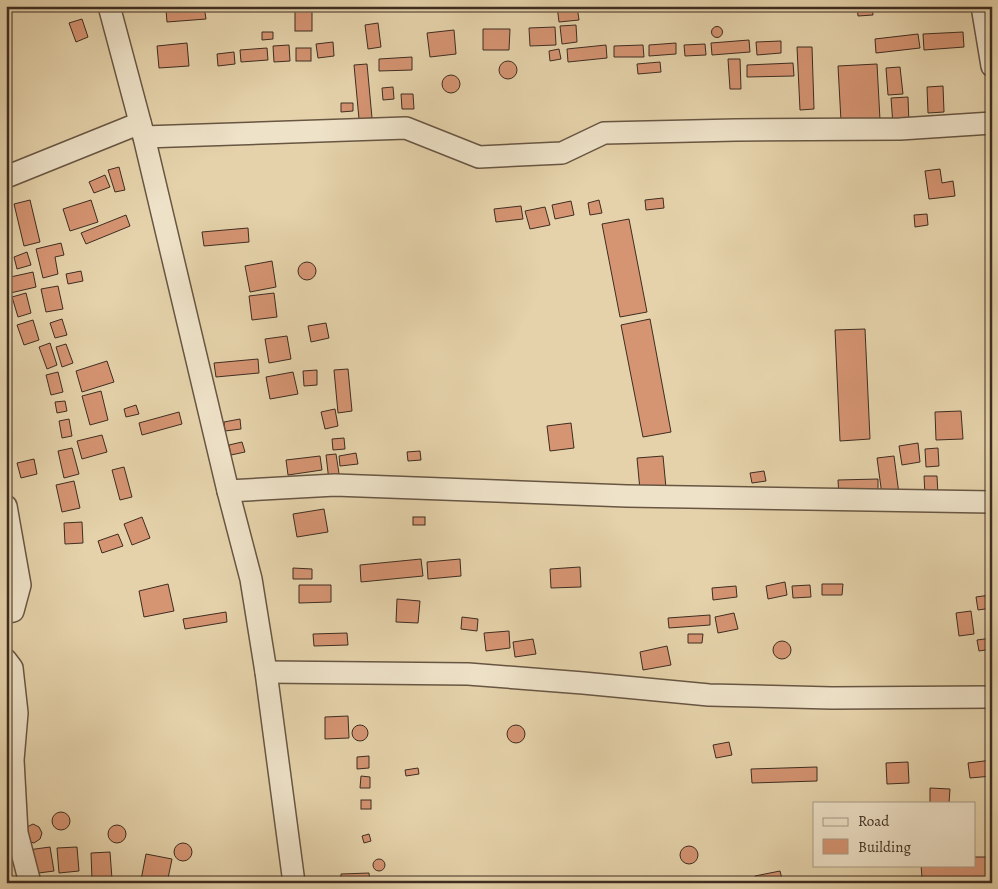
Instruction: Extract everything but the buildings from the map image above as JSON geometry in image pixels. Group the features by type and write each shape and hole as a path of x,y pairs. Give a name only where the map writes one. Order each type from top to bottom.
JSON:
{"street":[{"path":"109,6 142,130 228,491 251,579 266,672 294,883"},
{"path":"982,6 992,66"},
{"path":"6,177 142,130 406,128 479,157 562,153 604,134 736,130 900,129 992,123"},
{"path":"228,491 335,485 627,496 992,502"},
{"path":"6,506 20,585 13,611 6,612"},
{"path":"6,660 12,668 17,713 13,760 17,833 30,883"},
{"path":"266,672 468,674 709,695 832,698 992,697"}]}
